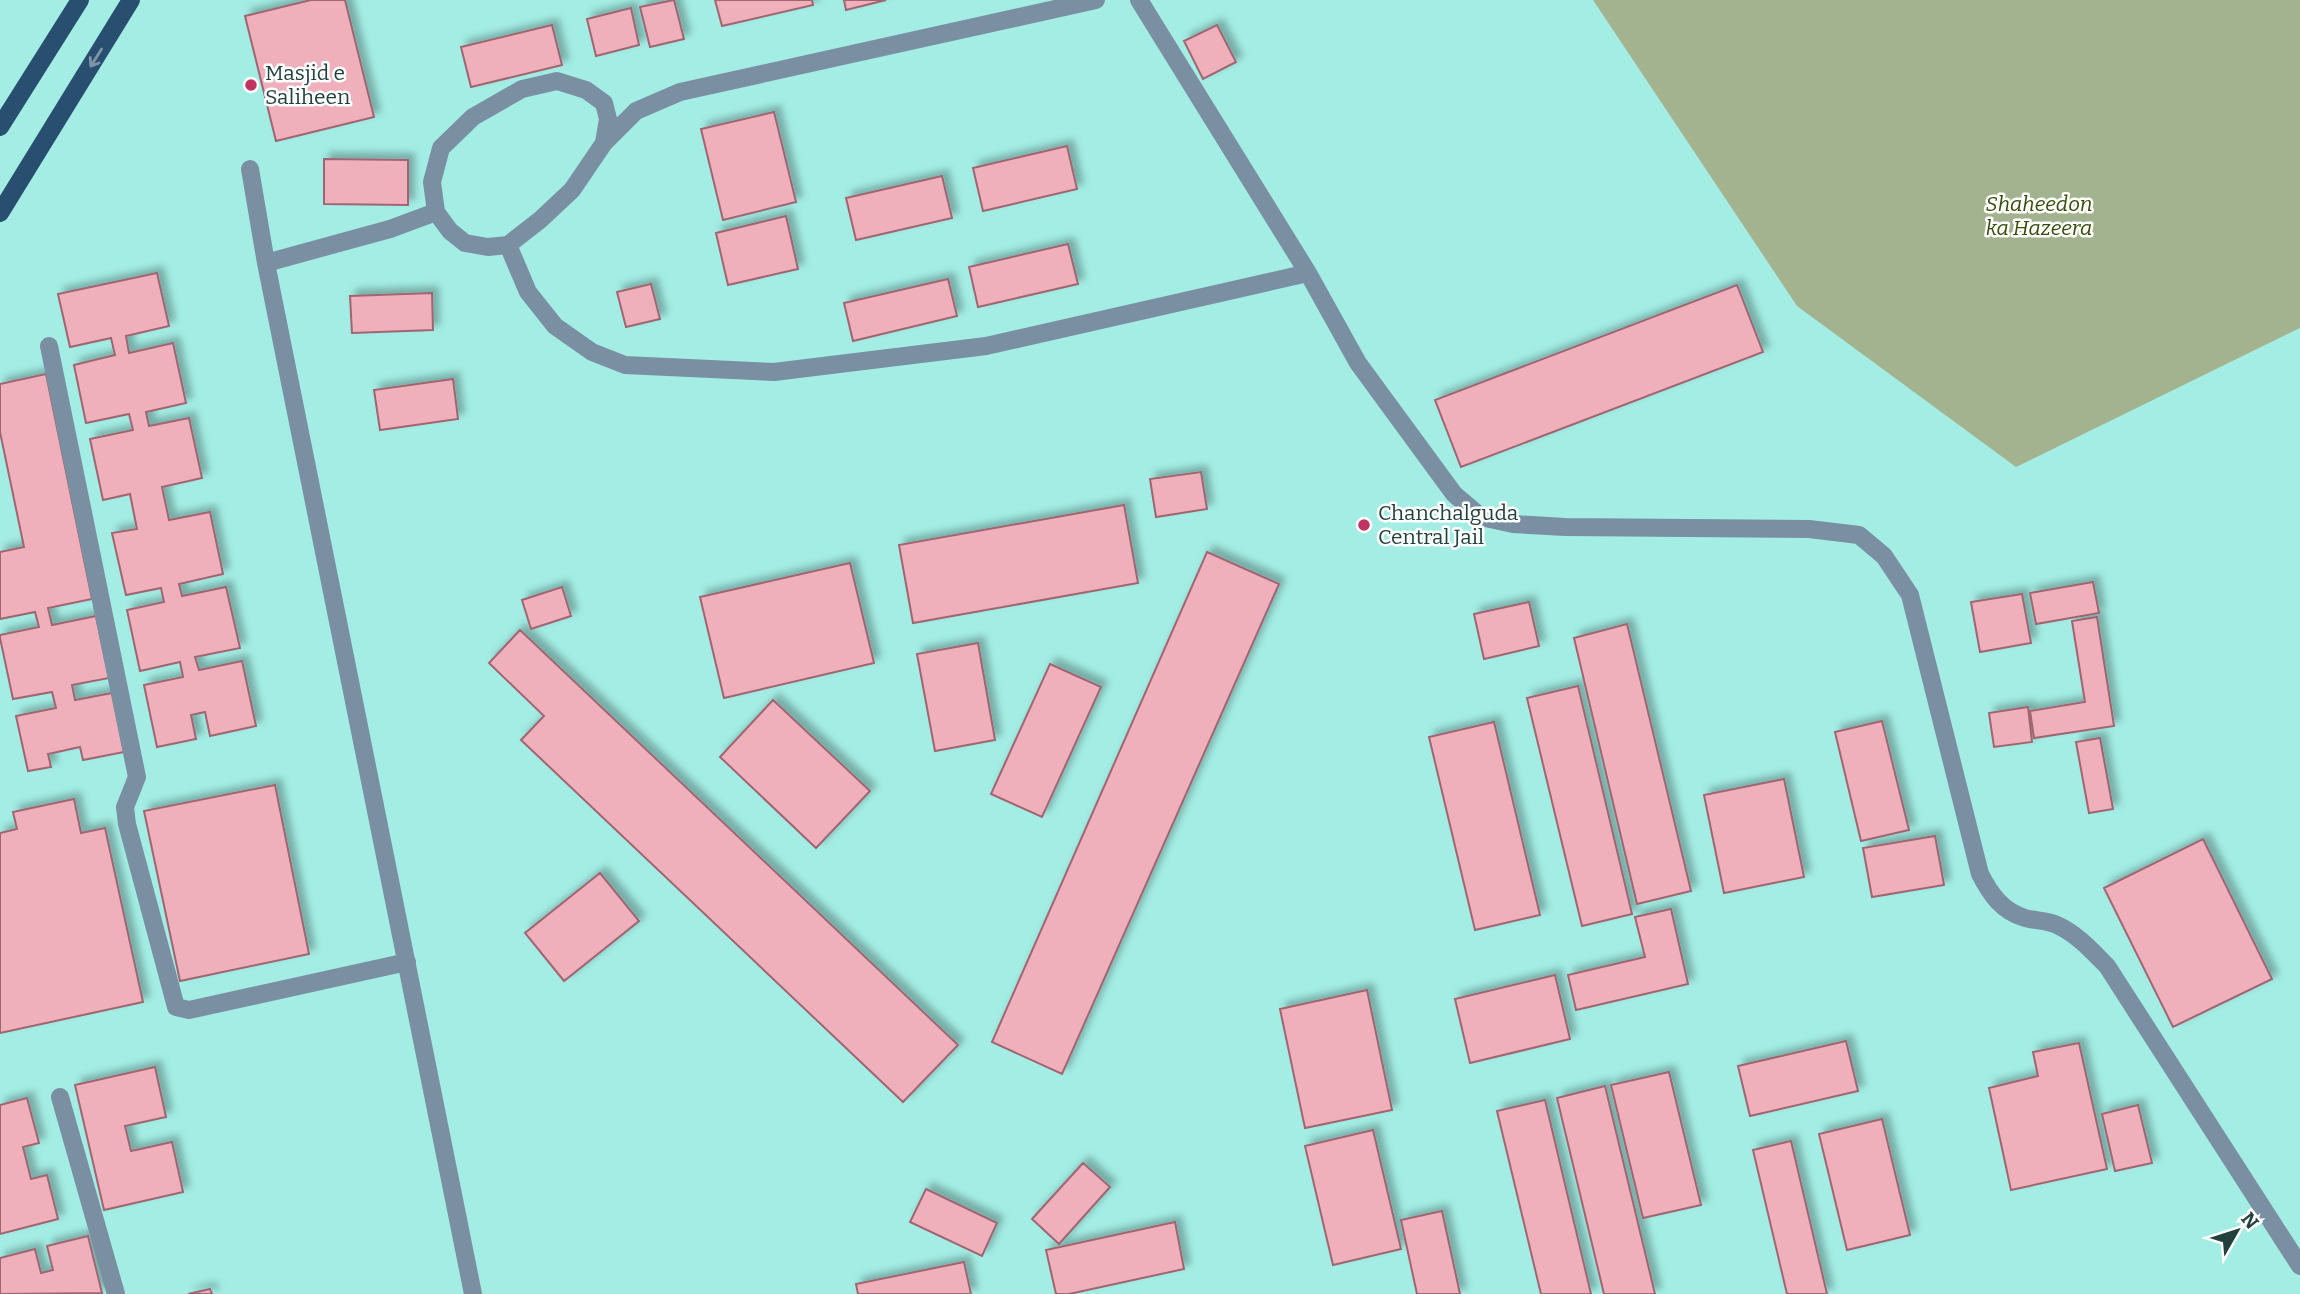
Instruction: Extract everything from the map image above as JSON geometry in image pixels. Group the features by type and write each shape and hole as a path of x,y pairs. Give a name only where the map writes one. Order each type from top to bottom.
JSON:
{"main road":[{"path":"0,127 80,0"},
{"path":"0,213 131,0"}],"lane":[{"path":"604,144 608,119 604,103 586,90 557,81 522,89 473,117 441,148 432,182 436,212 450,231 465,243 488,247 508,245 572,190 604,144 636,111 680,92 1096,0"},
{"path":"1139,0 1308,273 1358,363 1454,494 1481,517 1513,524 1565,527 1809,529 1859,535 1884,555 1909,595 1980,874 1991,896 2006,909 2025,918 2056,924 2081,940 2107,966 2300,1266"},
{"path":"250,169 473,1294"},
{"path":"267,263 390,229 436,212"},
{"path":"508,245 528,292 555,326 592,352 625,365 774,372 986,346 1308,273"},
{"path":"49,346 137,777 125,807 127,824 176,1007 189,1010 407,962"},
{"path":"60,1097 116,1294"}],"green space":[{"name":"Shaheedon ka Hazeera","path":"1593,0 2300,0 2300,328 2016,467 1797,306"}],"building":[{"path":"311,0 345,0 374,117 276,141 245,16"},
{"path":"674,0 684,39 650,47 640,7"},
{"path":"715,0 812,0 813,5 722,26"},
{"path":"844,0 886,0 846,10"},
{"path":"631,8 639,45 596,56 587,19"},
{"path":"552,25 562,65 471,87 461,47"},
{"path":"1217,25 1236,62 1203,79 1184,41"},
{"path":"774,112 796,202 723,220 701,129"},
{"path":"1067,146 1077,189 983,211 973,168"},
{"path":"324,159 408,160 408,205 324,204"},
{"path":"942,176 952,218 856,240 846,198"},
{"path":"786,216 798,269 728,285 716,233"},
{"path":"1068,244 1078,284 978,307 969,267"},
{"path":"157,273 169,326 126,336 129,353 173,343 186,403 146,412 149,426 189,418 202,478 162,487 169,520 210,512 223,574 179,584 182,596 226,587 240,648 195,657 199,670 242,661 256,726 210,736 205,712 191,715 196,739 157,747 144,685 183,677 180,662 140,671 127,610 164,602 161,588 126,595 112,533 137,529 130,494 103,500 90,439 133,430 129,414 86,423 74,365 115,355 111,338 70,347 58,294"},
{"path":"948,279 957,316 853,341 844,303"},
{"path":"651,284 660,319 626,327 617,292"},
{"path":"1737,285 1763,352 1461,467 1435,400"},
{"path":"432,293 433,330 352,333 350,296"},
{"path":"46,374 92,599 48,608 52,625 96,616 109,678 72,685 75,700 112,693 124,752 83,760 80,747 48,754 51,767 28,771 16,716 56,708 52,692 13,699 0,638 0,635 39,627 35,612 0,619 0,552 24,547 0,432 0,384"},
{"path":"453,379 458,419 380,430 374,390"},
{"path":"1201,472 1207,509 1156,517 1150,479"},
{"path":"1124,505 1138,583 913,623 899,545"},
{"path":"1207,552 1279,584 1062,1074 992,1042"},
{"path":"850,563 874,663 724,698 700,597"},
{"path":"2093,582 2099,613 2036,624 2030,593"},
{"path":"562,587 571,616 531,629 522,600"},
{"path":"2022,594 2031,643 1980,652 1971,602"},
{"path":"1529,602 1539,646 1484,659 1474,614"},
{"path":"2097,617 2114,726 2034,738 2030,711 2085,702 2072,621"},
{"path":"1627,624 1691,891 1637,904 1574,638"},
{"path":"520,630 958,1045 903,1102 521,740 544,716 489,663"},
{"path":"978,643 995,740 935,751 917,654"},
{"path":"1050,664 1101,687 1042,817 991,794"},
{"path":"1578,686 1632,914 1582,926 1527,698"},
{"path":"773,700 870,791 816,848 720,757"},
{"path":"2028,707 2032,742 1994,747 1989,713"},
{"path":"1882,721 1909,830 1861,841 1835,732"},
{"path":"1494,722 1540,915 1475,930 1429,737"},
{"path":"2100,738 2113,809 2089,813 2076,742"},
{"path":"1784,779 1804,877 1724,893 1704,795"},
{"path":"275,785 309,954 180,981 144,811"},
{"path":"74,799 81,833 105,828 143,1002 0,1033 0,833 17,829 13,812"},
{"path":"1935,836 1944,885 1872,897 1863,848"},
{"path":"2203,839 2272,979 2173,1027 2104,888"},
{"path":"600,873 639,921 564,981 525,933"},
{"path":"1671,909 1688,984 1576,1010 1568,975 1645,957 1635,917"},
{"path":"1555,975 1570,1039 1470,1063 1455,999"},
{"path":"1367,990 1392,1110 1305,1128 1280,1009"},
{"path":"1846,1041 1858,1091 1750,1116 1738,1066"},
{"path":"2079,1043 2107,1169 2011,1190 1989,1088 2038,1076 2033,1052"},
{"path":"155,1067 166,1117 125,1126 131,1151 172,1142 183,1192 104,1210 75,1085"},
{"path":"1669,1072 1701,1205 1643,1218 1611,1085"},
{"path":"1605,1086 1655,1294 1604,1294 1557,1098"},
{"path":"27,1098 39,1143 23,1147 31,1179 47,1175 58,1219 0,1234 0,1105"},
{"path":"1545,1100 1591,1294 1541,1294 1497,1111"},
{"path":"2138,1105 2152,1163 2115,1171 2102,1114"},
{"path":"1882,1119 1910,1235 1847,1250 1819,1134"},
{"path":"1373,1130 1401,1249 1333,1265 1305,1146"},
{"path":"1791,1141 1827,1294 1787,1294 1753,1150"},
{"path":"1083,1163 1110,1187 1059,1244 1032,1219"},
{"path":"926,1189 997,1223 982,1256 910,1222"},
{"path":"1442,1211 1460,1294 1417,1294 1401,1220"},
{"path":"1175,1222 1184,1269 1069,1294 1056,1294 1046,1250"},
{"path":"88,1236 102,1293 0,1294 0,1258 35,1249 41,1273 53,1270 47,1246"},
{"path":"964,1262 971,1294 858,1294 856,1284"},
{"path":"210,1289 212,1294 188,1294"}],"place":[{"name":"Masjid e Saliheen","path":"251,85"},
{"name":"Chanchalguda Central Jail","path":"1364,525"}]}
